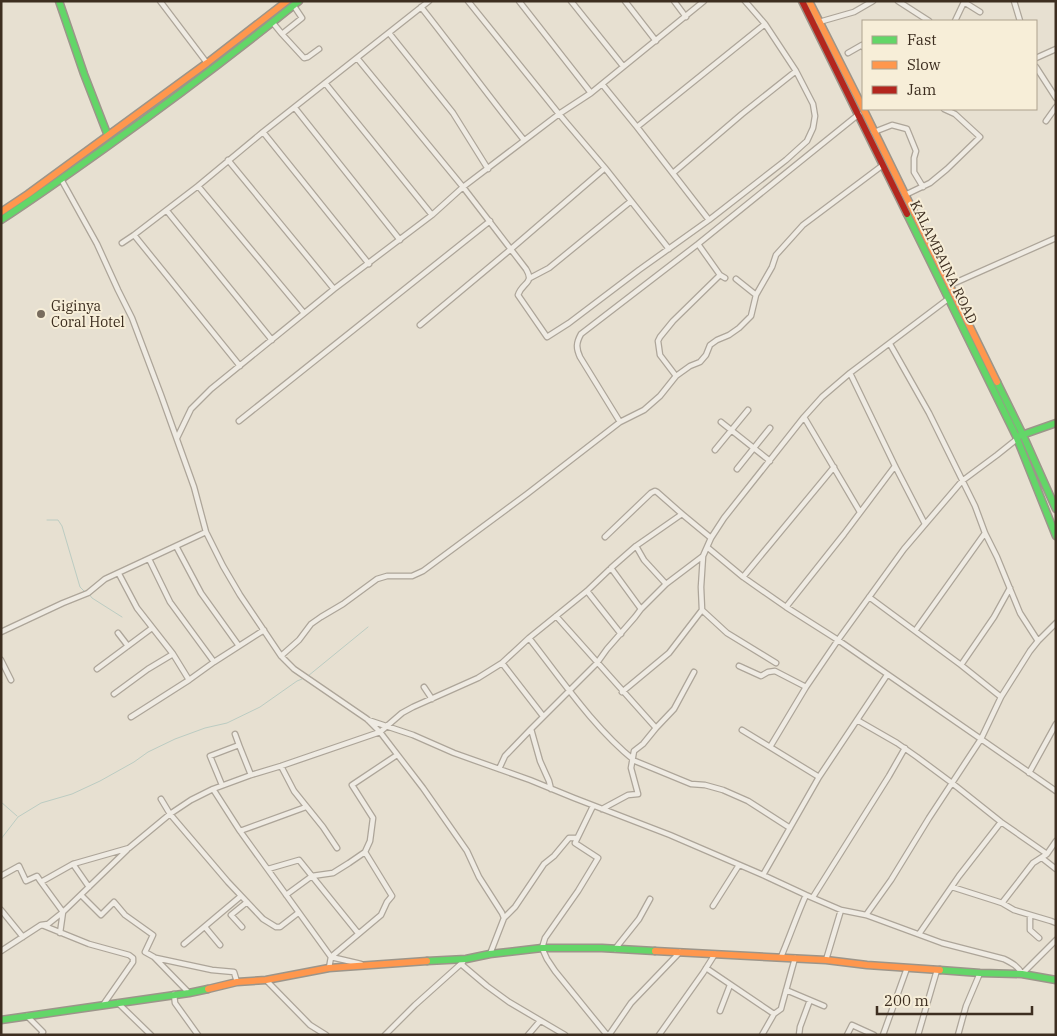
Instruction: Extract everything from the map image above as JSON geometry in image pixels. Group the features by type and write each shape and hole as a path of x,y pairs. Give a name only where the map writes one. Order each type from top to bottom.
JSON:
{"main road":[{"path":"59,1 108,136"},
{"path":"1,212 207,63 287,1"},
{"name":"KALAMBAINA ROAD","path":"802,1 948,299 1056,509"},
{"name":"KALAMBAINA ROAD","path":"809,1 860,96"},
{"path":"1,220 33,200 136,126 296,3"},
{"name":"KALAMBAINA ROAD","path":"865,110 874,132 950,285 1018,437 1056,536"},
{"path":"1018,437 1056,423"},
{"path":"1,1020 188,993 237,982 266,980 329,968 464,962 490,954 542,948 615,949 781,957 907,968 1022,974 1056,980"}],"street":[{"path":"160,1 207,63"},
{"path":"122,244 198,186 228,160 429,1"},
{"path":"468,1 669,249"},
{"path":"519,1 591,93"},
{"path":"571,1 623,66"},
{"path":"625,1 656,41"},
{"path":"674,1 686,17"},
{"path":"177,438 191,409 211,389 524,140 591,93 704,1"},
{"path":"631,201 549,268 530,278 519,291 518,295 547,337 710,220 808,141 815,116 813,104 796,71 766,24 745,1"},
{"path":"819,22 854,12 874,1"},
{"path":"898,1 927,20"},
{"path":"1014,1 1020,20"},
{"path":"955,20 964,2 980,12"},
{"path":"282,34 302,18 296,3"},
{"path":"421,7 524,140"},
{"path":"272,23 304,58 319,49"},
{"path":"637,127 766,24"},
{"path":"389,33 453,113 488,169"},
{"path":"848,53 862,45"},
{"path":"1037,58 1056,49"},
{"path":"357,58 464,187 526,269 530,278"},
{"path":"1037,69 1056,98"},
{"path":"673,173 796,71"},
{"path":"325,83 432,214"},
{"path":"602,84 710,220"},
{"path":"1046,121 1056,107"},
{"path":"295,108 400,240"},
{"path":"905,195 930,184 980,137 955,114 946,110"},
{"path":"620,422 577,351 577,342 581,334 698,244 859,114"},
{"path":"874,132 892,125 907,130 916,151 914,172 923,187"},
{"path":"263,132 368,264"},
{"path":"228,160 334,290"},
{"path":"281,656 299,640 311,624 343,604 377,579 393,575 412,576 423,571 620,422 644,410 660,396 685,368 700,362 706,355 710,345 743,325 752,316 756,295 772,267 776,255 803,225 883,165"},
{"path":"420,325 605,168"},
{"path":"61,179 97,244 132,318 194,487 206,532 240,595 281,656 294,669 367,719 380,732 423,788 466,851 479,877 504,918"},
{"path":"198,186 304,314"},
{"path":"167,210 272,340"},
{"path":"239,421 490,222"},
{"path":"134,235 240,366"},
{"path":"950,285 1056,238"},
{"path":"698,244 720,275 725,278"},
{"path":"676,376 660,355 658,341 673,321 720,275"},
{"path":"736,279 756,295"},
{"path":"622,692 669,653 702,610 703,556 711,538 724,518 804,417 822,397 850,373 948,299"},
{"path":"890,344 930,413 975,506 1020,613 1038,641"},
{"path":"850,373 925,524"},
{"path":"715,450 748,410"},
{"path":"804,417 860,512"},
{"path":"721,422 770,461"},
{"path":"737,469 770,428"},
{"path":"770,747 806,687 838,640 925,524 962,481 998,455 1018,437"},
{"path":"786,608 896,466"},
{"path":"742,577 834,467"},
{"path":"605,537 654,491 711,538"},
{"path":"1,951 41,925 48,924 63,912 129,848 170,814 191,800 251,774 281,766 380,732 402,713 478,678 502,663 529,638 587,591 636,546 682,514"},
{"path":"1,632 88,593 106,579 206,532"},
{"path":"915,630 985,532"},
{"path":"176,546 201,593 240,646"},
{"path":"636,546 644,560 666,584"},
{"path":"707,547 742,577 786,608 838,640 887,676 1056,791"},
{"path":"499,768 505,756 598,663 607,649 641,609 666,584 703,556"},
{"path":"149,559 170,602 214,662"},
{"path":"611,568 641,609"},
{"path":"119,574 137,608 190,680"},
{"path":"960,665 994,617 1010,588"},
{"path":"587,591 621,634"},
{"path":"869,597 1001,697"},
{"path":"702,610 727,633 776,663"},
{"path":"556,616 656,728"},
{"path":"866,915 891,880 981,739 1001,697 1038,641 1056,623"},
{"path":"97,669 152,628"},
{"path":"131,717 264,630"},
{"path":"118,632 128,646"},
{"path":"529,638 592,719 633,760 691,784 705,785 723,790 748,802 790,828"},
{"path":"114,694 172,654"},
{"path":"1,660 12,680"},
{"path":"502,663 543,716"},
{"path":"739,666 760,676 775,671 806,687"},
{"path":"602,809 628,795 638,794 632,768 634,751 643,744 674,709 694,672"},
{"path":"763,875 819,777 887,676"},
{"path":"424,687 432,699"},
{"path":"367,719 413,735 454,753 499,768 670,835 842,910 866,915 942,943 1004,959 1019,968 1022,974 1056,940"},
{"path":"857,720 904,748 1001,822 1047,854"},
{"path":"1029,773 1056,724"},
{"path":"531,729 540,761 551,788"},
{"path":"742,730 819,777"},
{"path":"234,734 251,774"},
{"path":"222,785 210,756 239,745"},
{"path":"813,897 889,776 904,748"},
{"path":"286,895 312,876 333,873 365,852 370,841 373,818 352,785 397,755"},
{"path":"281,766 294,791 337,848"},
{"path":"213,789 298,913 331,957 366,965"},
{"path":"161,799 170,814 228,882 263,919 278,927 282,927 298,913"},
{"path":"593,806 575,843 598,858 578,891 545,938 542,948 547,959 608,1035 631,1003 680,952"},
{"path":"240,830 306,807"},
{"path":"919,934 1001,822"},
{"path":"490,954 504,918 515,907 544,864 570,838 577,838"},
{"path":"1002,903 1033,863 1047,854 1056,841"},
{"path":"41,882 73,864 129,848"},
{"path":"329,968 331,957 381,915 386,902 392,896 365,852"},
{"path":"1042,858 1056,869"},
{"path":"268,870 299,860 358,933"},
{"path":"73,864 89,887"},
{"path":"713,906 739,865"},
{"path":"1,876 19,866 26,881 37,876 63,912 60,933"},
{"path":"952,887 1056,923"},
{"path":"81,895 101,915 114,902 125,915 153,934 145,952 154,957 212,970 234,972 237,982"},
{"path":"781,957 806,895"},
{"path":"184,944 241,896"},
{"path":"615,949 639,919 650,899"},
{"path":"242,927 231,915 247,902"},
{"path":"1,910 23,937"},
{"path":"826,960 842,910"},
{"path":"1030,915 1030,930 1039,938"},
{"path":"41,925 89,944 129,955 132,958 132,962 103,1005"},
{"path":"205,927 220,945"},
{"path":"659,1035 715,954"},
{"path":"154,957 188,993"},
{"path":"762,1035 774,1014 781,1009 796,958"},
{"path":"385,1035 415,1005 464,962 487,986 509,1002 565,1035"},
{"path":"706,968 774,1014"},
{"path":"883,1035 907,968"},
{"path":"918,1035 937,970"},
{"path":"958,1035 966,1006 980,973"},
{"path":"266,980 310,1025 326,1035"},
{"path":"720,1011 730,985"},
{"path":"786,990 824,1006"},
{"path":"174,994 175,1003 198,1035"},
{"path":"799,1035 810,1000"},
{"path":"118,1003 151,1035"},
{"path":"28,1016 43,1032 40,1035"},
{"path":"528,1035 540,1021"},
{"path":"847,1035 852,1025 874,1035"}],"waterway":[{"path":"47,520 58,520 62,526 80,587 85,592"},
{"path":"89,594 92,598 122,617"},
{"path":"308,676 368,627"},
{"path":"1,839 18,817 41,803 72,794 100,781 148,752 175,739 205,728 227,723 260,707 302,679"},
{"path":"1,802 17,816"}],"traffic: fast":[{"path":"59,1 108,136"},
{"path":"1,220 66,176 154,112 299,1"},
{"path":"907,214 1016,436 1056,536"},
{"path":"997,382 1056,509"},
{"path":"1019,436 1056,423"},
{"path":"427,961 466,959 490,954 542,948 602,948 655,951"},
{"path":"940,970 1022,974 1056,980"},
{"path":"1,1020 208,989"}],"traffic: slow":[{"path":"1,212 207,63 287,1"},
{"path":"809,1 862,106"},
{"path":"864,110 997,382"},
{"path":"655,951 826,960 940,970"},
{"path":"208,989 237,982 266,980 329,968 427,961"}],"traffic: jam":[{"path":"802,1 907,214"}],"place":[{"name":"Giginya Coral Hotel","path":"41,314"}]}
